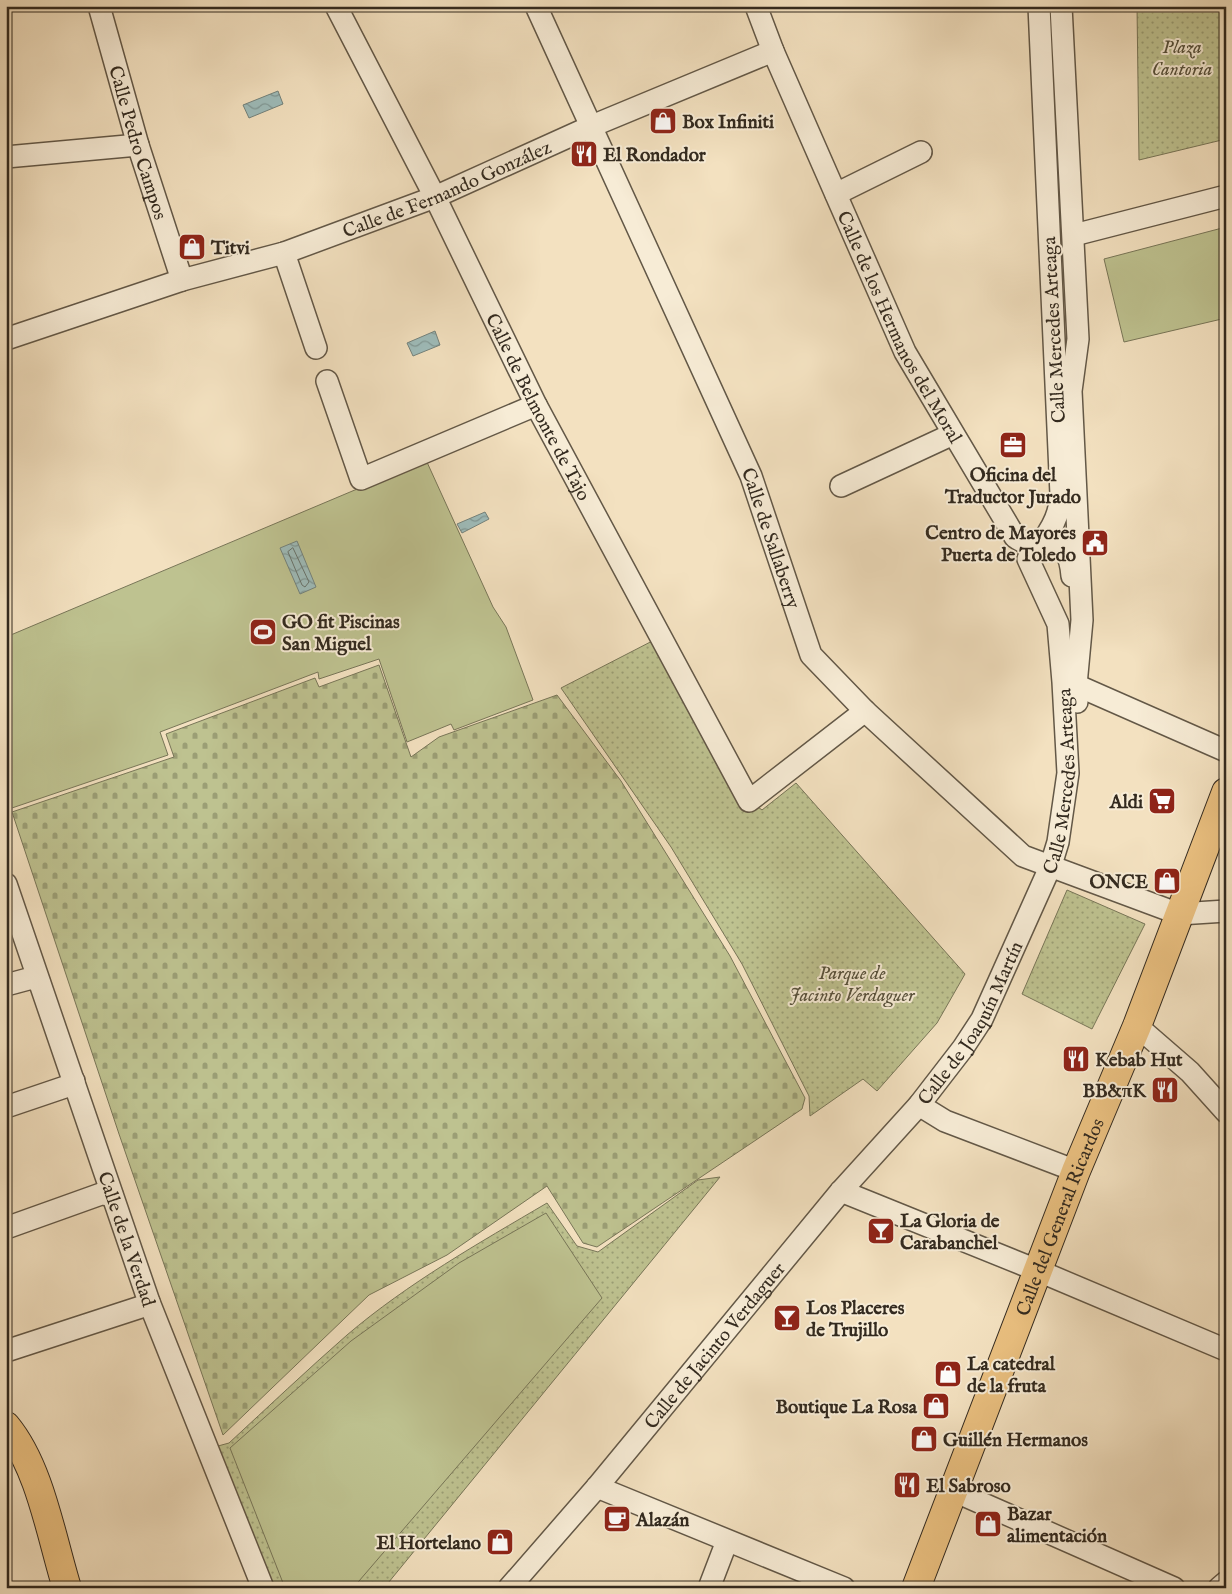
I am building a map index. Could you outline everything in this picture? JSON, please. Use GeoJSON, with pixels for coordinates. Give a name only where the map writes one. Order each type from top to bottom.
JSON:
{"type":"FeatureCollection","features":[{"type":"Feature","properties":{"kind":"main road","name":"Calle del General Ricardos"},"geometry":{"type":"LineString","coordinates":[[916,1588],[1076,1171],[1137,1026],[1226,792]]}},
{"type":"Feature","properties":{"kind":"main road"},"geometry":{"type":"LineString","coordinates":[[6,1426],[20,1442],[31,1465],[67,1588]]}},
{"type":"Feature","properties":{"kind":"street","name":"Calle Pedro Campos"},"geometry":{"type":"LineString","coordinates":[[98,6],[138,145],[182,280]]}},
{"type":"Feature","properties":{"kind":"street","name":"Calle de Belmonte de Tajo"},"geometry":{"type":"LineString","coordinates":[[336,6],[435,197],[536,405],[750,801],[865,710]]}},
{"type":"Feature","properties":{"kind":"street","name":"Calle de Sallaberry"},"geometry":{"type":"LineString","coordinates":[[536,6],[751,476],[811,655],[865,710],[1023,856],[1179,914]]}},
{"type":"Feature","properties":{"kind":"street","name":"Calle de los Hermanos del Moral"},"geometry":{"type":"LineString","coordinates":[[756,6],[773,51],[905,352],[1015,536],[1028,545],[1038,546]]}},
{"type":"Feature","properties":{"kind":"street","name":"Calle Mercedes Arteaga"},"geometry":{"type":"LineString","coordinates":[[1039,6],[1061,495],[1058,512],[1044,539],[1030,554],[1029,564],[1058,624],[1068,774],[1058,842],[1051,865]]}},
{"type":"Feature","properties":{"kind":"street","name":"Calle Mercedes Arteaga"},"geometry":{"type":"LineString","coordinates":[[1051,865],[1072,847],[1080,772],[1076,685],[1082,620],[1071,391],[1078,339],[1061,6]]}},
{"type":"Feature","properties":{"kind":"street","name":"Calle de Fernando González"},"geometry":{"type":"LineString","coordinates":[[6,339],[182,280],[284,253],[435,197],[592,126],[773,51]]}},
{"type":"Feature","properties":{"kind":"street"},"geometry":{"type":"LineString","coordinates":[[6,158],[138,145]]}},
{"type":"Feature","properties":{"kind":"street"},"geometry":{"type":"LineString","coordinates":[[836,194],[921,152]]}},
{"type":"Feature","properties":{"kind":"street"},"geometry":{"type":"LineString","coordinates":[[1074,235],[1226,196]]}},
{"type":"Feature","properties":{"kind":"street"},"geometry":{"type":"LineString","coordinates":[[284,253],[316,348]]}},
{"type":"Feature","properties":{"kind":"street"},"geometry":{"type":"LineString","coordinates":[[327,381],[361,479],[536,405]]}},
{"type":"Feature","properties":{"kind":"street"},"geometry":{"type":"LineString","coordinates":[[841,486],[953,434]]}},
{"type":"Feature","properties":{"kind":"street","name":"Calle Mercedes Arteaga"},"geometry":{"type":"LineString","coordinates":[[1038,546],[1058,547],[1067,553],[1071,561],[1074,605],[1082,620]]}},
{"type":"Feature","properties":{"kind":"street"},"geometry":{"type":"LineString","coordinates":[[1076,685],[1226,751]]}},
{"type":"Feature","properties":{"kind":"street","name":"Calle de Joaquín Martín"},"geometry":{"type":"LineString","coordinates":[[1051,865],[982,1019],[963,1048],[919,1105],[945,1122],[1076,1171]]}},
{"type":"Feature","properties":{"kind":"street","name":"Calle de la Verdad"},"geometry":{"type":"LineString","coordinates":[[6,884],[149,1302],[263,1588]]}},
{"type":"Feature","properties":{"kind":"street"},"geometry":{"type":"LineString","coordinates":[[1179,914],[1226,911]]}},
{"type":"Feature","properties":{"kind":"street"},"geometry":{"type":"LineString","coordinates":[[6,985],[32,978],[39,982]]}},
{"type":"Feature","properties":{"kind":"street"},"geometry":{"type":"LineString","coordinates":[[1137,1026],[1190,1072],[1226,1112]]}},
{"type":"Feature","properties":{"kind":"street"},"geometry":{"type":"LineString","coordinates":[[6,1107],[68,1086],[74,1081]]}},
{"type":"Feature","properties":{"kind":"street","name":"Calle de Jacinto Verdaguer"},"geometry":{"type":"LineString","coordinates":[[509,1588],[597,1487],[841,1191],[919,1105]]}},
{"type":"Feature","properties":{"kind":"street"},"geometry":{"type":"LineString","coordinates":[[841,1191],[1039,1271],[1226,1350]]}},
{"type":"Feature","properties":{"kind":"street"},"geometry":{"type":"LineString","coordinates":[[6,1228],[101,1194],[112,1194]]}},
{"type":"Feature","properties":{"kind":"street"},"geometry":{"type":"LineString","coordinates":[[6,1351],[144,1306],[149,1302]]}},
{"type":"Feature","properties":{"kind":"street"},"geometry":{"type":"LineString","coordinates":[[597,1487],[727,1542],[844,1588]]}},
{"type":"Feature","properties":{"kind":"street"},"geometry":{"type":"LineString","coordinates":[[954,1491],[1174,1588]]}},
{"type":"Feature","properties":{"kind":"street"},"geometry":{"type":"LineString","coordinates":[[709,1588],[727,1542]]}},
{"type":"Feature","properties":{"kind":"street"},"geometry":{"type":"LineString","coordinates":[[1220,1588],[1226,1582]]}},
{"type":"Feature","properties":{"kind":"green space","name":"Plaza Cantoria"},"geometry":{"type":"Polygon","coordinates":[[[1137,6],[1226,6],[1226,139],[1139,160],[1137,6]]]}},
{"type":"Feature","properties":{"kind":"green space"},"geometry":{"type":"Polygon","coordinates":[[[1226,227],[1226,318],[1124,342],[1104,259],[1226,227]]]}},
{"type":"Feature","properties":{"kind":"green space","name":"GO fit Piscinas San Miguel"},"geometry":{"type":"Polygon","coordinates":[[[426,460],[493,607],[506,627],[533,700],[454,730],[451,724],[407,742],[379,659],[319,679],[318,672],[160,732],[168,755],[6,810],[6,637],[426,460]]]}},
{"type":"Feature","properties":{"kind":"green space","name":"Parque de Jacinto Verdaguer"},"geometry":{"type":"Polygon","coordinates":[[[662,636],[750,801],[762,810],[796,783],[965,974],[937,1023],[877,1091],[863,1079],[810,1116],[809,1096],[742,964],[671,847],[561,688],[662,636]]]}},
{"type":"Feature","properties":{"kind":"green space"},"geometry":{"type":"Polygon","coordinates":[[[379,665],[411,757],[439,737],[557,695],[621,781],[730,956],[805,1098],[802,1109],[597,1247],[583,1243],[547,1186],[447,1255],[369,1295],[223,1435],[119,1134],[12,812],[174,757],[166,734],[315,678],[319,687],[379,665]]]}},
{"type":"Feature","properties":{"kind":"green space"},"geometry":{"type":"Polygon","coordinates":[[[1067,890],[1145,924],[1092,1029],[1022,994],[1067,890]]]}},
{"type":"Feature","properties":{"kind":"green space"},"geometry":{"type":"Polygon","coordinates":[[[720,1177],[384,1588],[263,1588],[207,1449],[229,1443],[347,1335],[394,1298],[444,1264],[547,1203],[577,1246],[598,1252],[698,1180],[720,1177]]]}},
{"type":"Feature","properties":{"kind":"green space"},"geometry":{"type":"Polygon","coordinates":[[[546,1213],[602,1298],[353,1588],[285,1588],[230,1448],[351,1341],[459,1263],[546,1213]]]}},
{"type":"Feature","properties":{"kind":"water"},"geometry":{"type":"Polygon","coordinates":[[[278,91],[283,104],[249,118],[243,105],[278,91]]]}},
{"type":"Feature","properties":{"kind":"water"},"geometry":{"type":"Polygon","coordinates":[[[435,331],[440,345],[413,356],[407,343],[435,331]]]}},
{"type":"Feature","properties":{"kind":"water"},"geometry":{"type":"Polygon","coordinates":[[[485,512],[489,519],[462,533],[457,524],[485,512]]]}},
{"type":"Feature","properties":{"kind":"water"},"geometry":{"type":"Polygon","coordinates":[[[297,541],[316,587],[300,594],[280,548],[297,541]]]}},
{"type":"Feature","properties":{"kind":"place","name":"Box Infiniti"},"geometry":{"type":"Point","coordinates":[663,121]}},
{"type":"Feature","properties":{"kind":"place","name":"El Rondador"},"geometry":{"type":"Point","coordinates":[584,154]}},
{"type":"Feature","properties":{"kind":"place","name":"Titvi"},"geometry":{"type":"Point","coordinates":[192,247]}},
{"type":"Feature","properties":{"kind":"place","name":"Oficina del Traductor Jurado"},"geometry":{"type":"Point","coordinates":[1013,445]}},
{"type":"Feature","properties":{"kind":"place","name":"Centro de Mayores Puerta de Toledo"},"geometry":{"type":"Point","coordinates":[1095,543]}},
{"type":"Feature","properties":{"kind":"place","name":"GO fit Piscinas San Miguel"},"geometry":{"type":"Point","coordinates":[263,632]}},
{"type":"Feature","properties":{"kind":"place","name":"Aldi"},"geometry":{"type":"Point","coordinates":[1162,801]}},
{"type":"Feature","properties":{"kind":"place","name":"ONCE"},"geometry":{"type":"Point","coordinates":[1167,881]}},
{"type":"Feature","properties":{"kind":"place","name":"Kebab Hut"},"geometry":{"type":"Point","coordinates":[1076,1059]}},
{"type":"Feature","properties":{"kind":"place","name":"BB&πK"},"geometry":{"type":"Point","coordinates":[1165,1090]}},
{"type":"Feature","properties":{"kind":"place","name":"La Gloria de Carabanchel"},"geometry":{"type":"Point","coordinates":[881,1231]}},
{"type":"Feature","properties":{"kind":"place","name":"Los Placeres de Trujillo"},"geometry":{"type":"Point","coordinates":[787,1318]}},
{"type":"Feature","properties":{"kind":"place","name":"La catedral de la fruta"},"geometry":{"type":"Point","coordinates":[948,1374]}},
{"type":"Feature","properties":{"kind":"place","name":"Boutique La Rosa"},"geometry":{"type":"Point","coordinates":[936,1406]}},
{"type":"Feature","properties":{"kind":"place","name":"Guillén Hermanos"},"geometry":{"type":"Point","coordinates":[924,1439]}},
{"type":"Feature","properties":{"kind":"place","name":"El Sabroso"},"geometry":{"type":"Point","coordinates":[907,1485]}},
{"type":"Feature","properties":{"kind":"place","name":"Alazán"},"geometry":{"type":"Point","coordinates":[617,1519]}},
{"type":"Feature","properties":{"kind":"place","name":"Bazar alimentación"},"geometry":{"type":"Point","coordinates":[988,1524]}},
{"type":"Feature","properties":{"kind":"place","name":"El Hortelano"},"geometry":{"type":"Point","coordinates":[500,1542]}}]}
